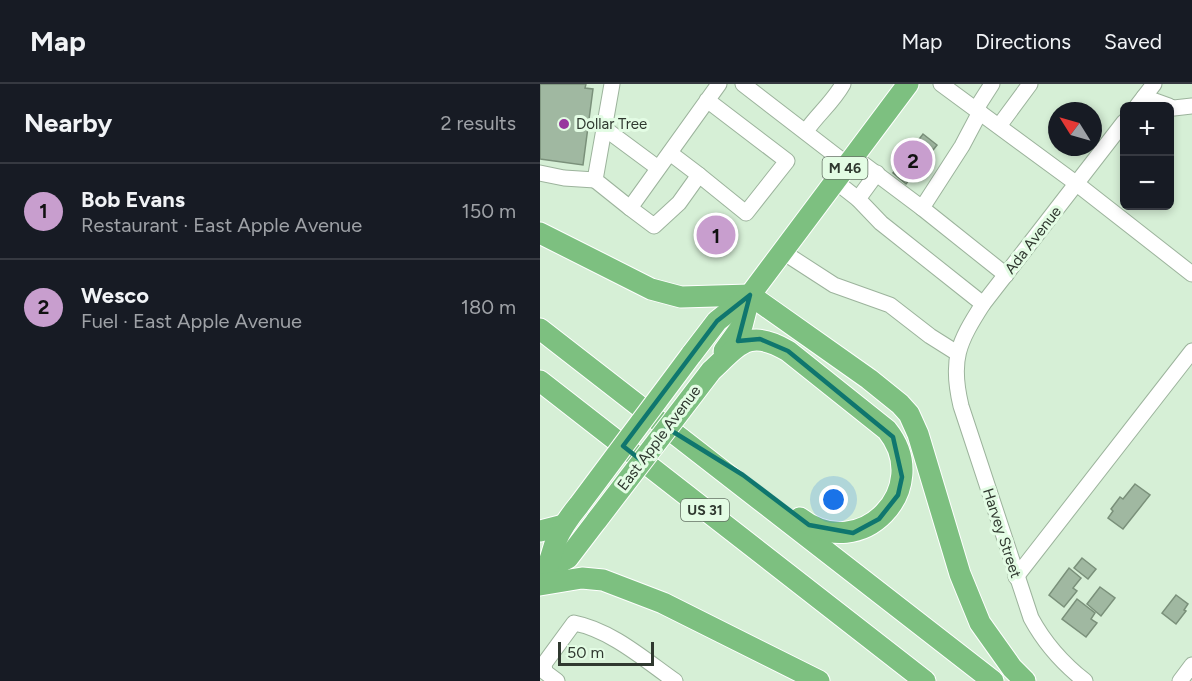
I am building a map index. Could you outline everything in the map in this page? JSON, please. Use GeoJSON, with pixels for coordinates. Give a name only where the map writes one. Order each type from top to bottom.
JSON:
{"type":"FeatureCollection","features":[{"type":"Feature","properties":{"kind":"highway","name":"East Apple Avenue"},"geometry":{"type":"LineString","coordinates":[[543,578],[564,525],[717,321],[750,295],[908,84]]}},
{"type":"Feature","properties":{"kind":"highway"},"geometry":{"type":"LineString","coordinates":[[540,233],[651,289],[681,297],[750,295],[869,379],[909,414],[918,434],[960,574],[980,623],[1012,668],[1025,681]]}},
{"type":"Feature","properties":{"kind":"highway","name":"East Apple Avenue"},"geometry":{"type":"LineString","coordinates":[[543,578],[568,558],[711,371],[742,326],[750,295]]}},
{"type":"Feature","properties":{"kind":"highway","name":"US 31"},"geometry":{"type":"LineString","coordinates":[[540,329],[993,681]]}},
{"type":"Feature","properties":{"kind":"highway"},"geometry":{"type":"LineString","coordinates":[[694,448],[743,475],[808,525],[839,534],[867,528],[879,519],[898,495],[902,477],[898,447],[887,430],[788,351],[774,343],[760,339],[751,340],[739,346],[711,371]]}},
{"type":"Feature","properties":{"kind":"highway","name":"US 31"},"geometry":{"type":"LineString","coordinates":[[540,381],[925,681]]}},
{"type":"Feature","properties":{"kind":"highway"},"geometry":{"type":"LineString","coordinates":[[540,394],[558,408],[591,422]]}},
{"type":"Feature","properties":{"kind":"highway"},"geometry":{"type":"LineString","coordinates":[[540,531],[564,525]]}},
{"type":"Feature","properties":{"kind":"highway"},"geometry":{"type":"LineString","coordinates":[[543,578],[603,580],[663,603],[819,681]]}},
{"type":"Feature","properties":{"kind":"street"},"geometry":{"type":"LineString","coordinates":[[595,180],[612,84]]}},
{"type":"Feature","properties":{"kind":"street"},"geometry":{"type":"LineString","coordinates":[[630,208],[719,84]]}},
{"type":"Feature","properties":{"kind":"street"},"geometry":{"type":"LineString","coordinates":[[743,84],[806,131],[846,168],[858,199],[881,223],[983,304]]}},
{"type":"Feature","properties":{"kind":"street"},"geometry":{"type":"LineString","coordinates":[[806,131],[818,114],[836,97],[843,84]]}},
{"type":"Feature","properties":{"kind":"street"},"geometry":{"type":"LineString","coordinates":[[941,84],[1077,184],[1192,274]]}},
{"type":"Feature","properties":{"kind":"street"},"geometry":{"type":"LineString","coordinates":[[922,208],[962,146],[992,84]]}},
{"type":"Feature","properties":{"kind":"street"},"geometry":{"type":"LineString","coordinates":[[1140,102],[1154,84]]}},
{"type":"Feature","properties":{"kind":"street"},"geometry":{"type":"LineString","coordinates":[[999,126],[1022,87]]}},
{"type":"Feature","properties":{"kind":"street"},"geometry":{"type":"LineString","coordinates":[[670,153],[746,213],[787,161],[707,100]]}},
{"type":"Feature","properties":{"kind":"street"},"geometry":{"type":"LineString","coordinates":[[1174,108],[1192,106]]}},
{"type":"Feature","properties":{"kind":"street"},"geometry":{"type":"LineString","coordinates":[[604,128],[658,168]]}},
{"type":"Feature","properties":{"kind":"street","name":"Ada Avenue"},"geometry":{"type":"LineString","coordinates":[[956,359],[964,335],[983,304],[1120,128]]}},
{"type":"Feature","properties":{"kind":"street"},"geometry":{"type":"LineString","coordinates":[[846,168],[877,173],[1006,275]]}},
{"type":"Feature","properties":{"kind":"street"},"geometry":{"type":"LineString","coordinates":[[540,173],[564,178],[595,180],[654,226],[679,202],[699,175]]}},
{"type":"Feature","properties":{"kind":"street"},"geometry":{"type":"LineString","coordinates":[[858,199],[877,173]]}},
{"type":"Feature","properties":{"kind":"street"},"geometry":{"type":"LineString","coordinates":[[783,252],[834,285],[890,306],[956,359]]}},
{"type":"Feature","properties":{"kind":"street"},"geometry":{"type":"LineString","coordinates":[[1016,577],[1192,351]]}},
{"type":"Feature","properties":{"kind":"street","name":"Harvey Street"},"geometry":{"type":"LineString","coordinates":[[956,359],[956,383],[961,406],[1031,618],[1044,641],[1085,681]]}},
{"type":"Feature","properties":{"kind":"street"},"geometry":{"type":"LineString","coordinates":[[551,676],[544,664],[574,623],[607,635],[675,681]]}},
{"type":"Feature","properties":{"kind":"street"},"geometry":{"type":"LineString","coordinates":[[1180,681],[1192,665]]}},
{"type":"Feature","properties":{"kind":"highlighted area"},"geometry":{"type":"Polygon","coordinates":[[[750,295],[738,341],[760,339],[788,351],[893,437],[902,477],[898,495],[879,519],[853,533],[809,525],[743,475],[667,428],[642,461],[623,446],[717,321],[750,295]]]}},
{"type":"Feature","properties":{"kind":"building","name":"Dollar Tree"},"geometry":{"type":"Polygon","coordinates":[[[540,84],[586,84],[585,88],[593,89],[583,165],[540,159],[540,84]]]}},
{"type":"Feature","properties":{"kind":"building"},"geometry":{"type":"Polygon","coordinates":[[[923,134],[937,145],[906,184],[893,173],[923,134]]]}},
{"type":"Feature","properties":{"kind":"building"},"geometry":{"type":"Polygon","coordinates":[[[1135,484],[1150,495],[1123,529],[1108,518],[1113,511],[1111,509],[1120,497],[1123,499],[1135,484]]]}},
{"type":"Feature","properties":{"kind":"building"},"geometry":{"type":"Polygon","coordinates":[[[1082,558],[1096,569],[1088,579],[1074,568],[1082,558]]]}},
{"type":"Feature","properties":{"kind":"building"},"geometry":{"type":"Polygon","coordinates":[[[1069,568],[1081,578],[1073,588],[1077,591],[1064,607],[1049,595],[1069,568]]]}},
{"type":"Feature","properties":{"kind":"building"},"geometry":{"type":"Polygon","coordinates":[[[1100,587],[1115,598],[1101,616],[1087,604],[1100,587]]]}},
{"type":"Feature","properties":{"kind":"building"},"geometry":{"type":"Polygon","coordinates":[[[1176,595],[1188,604],[1184,610],[1186,611],[1176,624],[1162,613],[1176,595]]]}},
{"type":"Feature","properties":{"kind":"building"},"geometry":{"type":"Polygon","coordinates":[[[1077,599],[1095,613],[1091,619],[1097,623],[1086,637],[1062,619],[1077,599]]]}},
{"type":"Feature","properties":{"kind":"place","name":"Dollar Tree"},"geometry":{"type":"Point","coordinates":[564,124]}},
{"type":"Feature","properties":{"kind":"place","name":"Wesco"},"geometry":{"type":"Point","coordinates":[913,160]}},
{"type":"Feature","properties":{"kind":"place","name":"Bob Evans"},"geometry":{"type":"Point","coordinates":[716,235]}}]}
